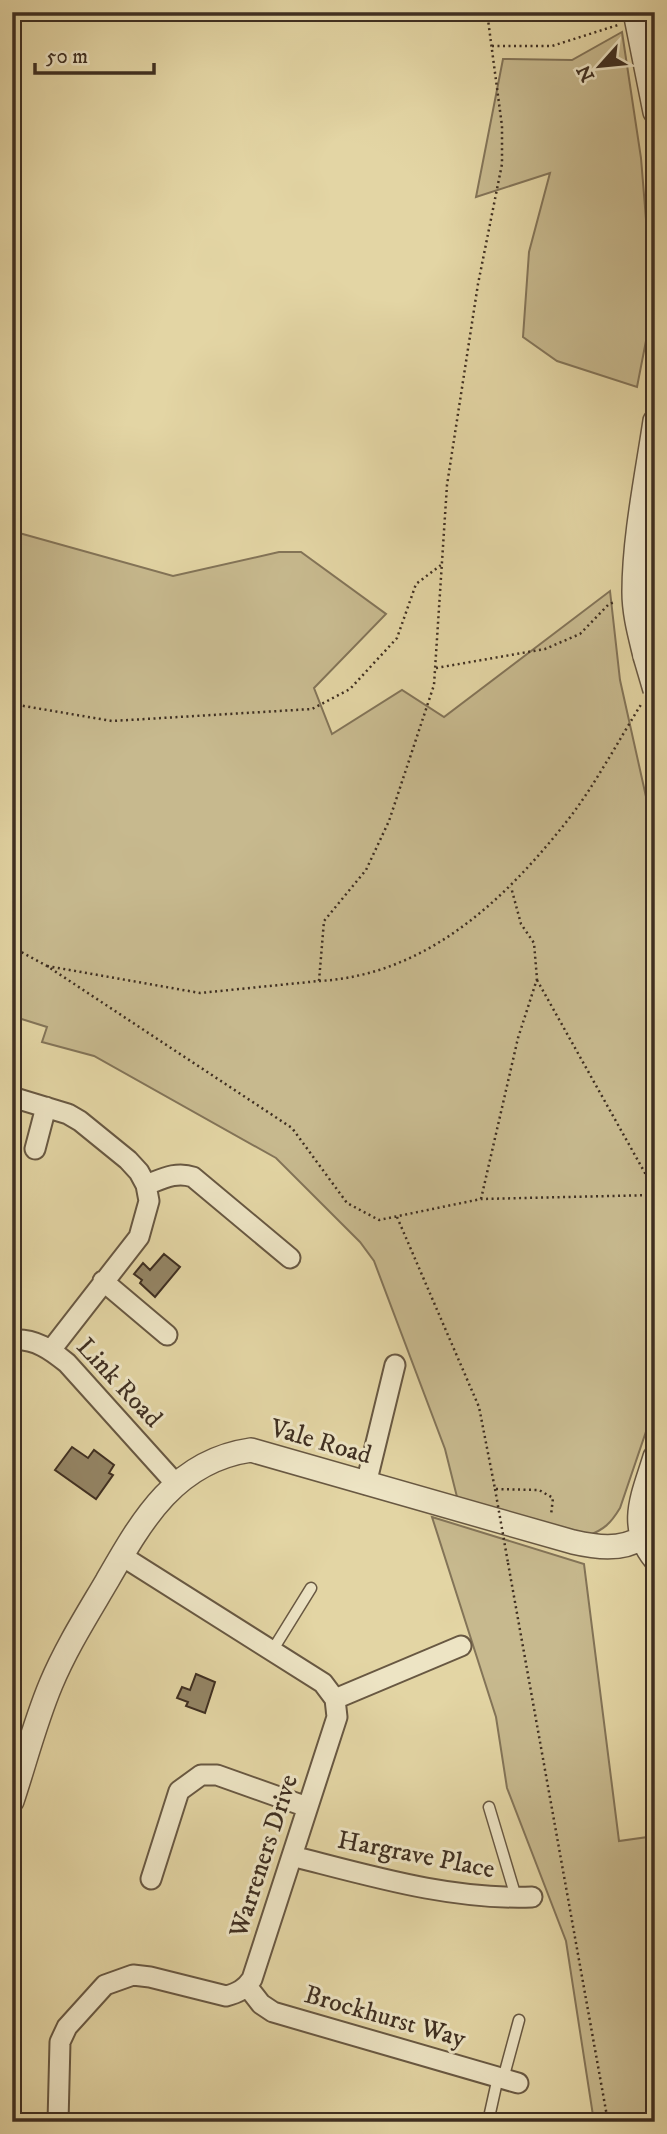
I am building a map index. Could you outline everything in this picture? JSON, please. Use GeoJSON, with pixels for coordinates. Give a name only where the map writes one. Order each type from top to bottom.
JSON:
{"type":"FeatureCollection","features":[{"type":"Feature","properties":{"kind":"street"},"geometry":{"type":"LineString","coordinates":[[636,15],[655,112]]}},
{"type":"Feature","properties":{"kind":"street"},"geometry":{"type":"LineString","coordinates":[[651,692],[634,595],[635,567],[655,421]]}},
{"type":"Feature","properties":{"kind":"street"},"geometry":{"type":"LineString","coordinates":[[12,1097],[68,1114],[80,1121],[139,1172],[146,1185],[149,1201],[139,1237],[51,1349]]}},
{"type":"Feature","properties":{"kind":"street"},"geometry":{"type":"LineString","coordinates":[[35,1149],[46,1107]]}},
{"type":"Feature","properties":{"kind":"street"},"geometry":{"type":"LineString","coordinates":[[146,1185],[173,1175],[193,1177],[290,1258]]}},
{"type":"Feature","properties":{"kind":"street"},"geometry":{"type":"LineString","coordinates":[[103,1281],[167,1335]]}},
{"type":"Feature","properties":{"kind":"street","name":"Link Road"},"geometry":{"type":"LineString","coordinates":[[12,1340],[38,1343],[51,1349],[67,1363],[176,1484]]}},
{"type":"Feature","properties":{"kind":"street"},"geometry":{"type":"LineString","coordinates":[[366,1484],[395,1365]]}},
{"type":"Feature","properties":{"kind":"street","name":"Vale Road"},"geometry":{"type":"LineString","coordinates":[[12,1801],[50,1685],[71,1643],[140,1524],[176,1484],[230,1453],[251,1450],[590,1546],[611,1547],[633,1543],[641,1538]]}},
{"type":"Feature","properties":{"kind":"street"},"geometry":{"type":"LineString","coordinates":[[655,1457],[638,1515],[641,1538],[655,1559]]}},
{"type":"Feature","properties":{"kind":"street"},"geometry":{"type":"LineString","coordinates":[[122,1556],[323,1684],[335,1699],[461,1646]]}},
{"type":"Feature","properties":{"kind":"street","name":"Warreners Drive"},"geometry":{"type":"LineString","coordinates":[[247,1986],[252,1979],[337,1717],[335,1699]]}},
{"type":"Feature","properties":{"kind":"street"},"geometry":{"type":"LineString","coordinates":[[151,1878],[179,1791],[201,1775],[217,1775],[307,1807]]}},
{"type":"Feature","properties":{"kind":"street","name":"Hargrave Place"},"geometry":{"type":"LineString","coordinates":[[292,1856],[417,1888],[524,1897]]}},
{"type":"Feature","properties":{"kind":"street"},"geometry":{"type":"LineString","coordinates":[[58,2122],[60,2042],[67,2026],[106,1985],[133,1975],[226,1996],[238,1993],[247,1986]]}},
{"type":"Feature","properties":{"kind":"street","name":"Brockhurst Way"},"geometry":{"type":"LineString","coordinates":[[247,1986],[261,2004],[273,2012],[506,2080]]}},
{"type":"Feature","properties":{"kind":"lane"},"geometry":{"type":"LineString","coordinates":[[272,1651],[311,1588]]}},
{"type":"Feature","properties":{"kind":"lane"},"geometry":{"type":"LineString","coordinates":[[489,1807],[524,1897]]}},
{"type":"Feature","properties":{"kind":"lane"},"geometry":{"type":"LineString","coordinates":[[488,2122],[506,2080],[519,2020]]}},
{"type":"Feature","properties":{"kind":"path"},"geometry":{"type":"LineString","coordinates":[[319,981],[324,922],[366,870],[389,821],[434,685],[447,485],[478,284],[502,164],[502,126],[487,12]]}},
{"type":"Feature","properties":{"kind":"path"},"geometry":{"type":"LineString","coordinates":[[492,46],[552,46],[586,37],[636,15]]}},
{"type":"Feature","properties":{"kind":"path"},"geometry":{"type":"LineString","coordinates":[[12,704],[112,720],[312,709],[350,689],[397,638],[416,584],[442,565]]}},
{"type":"Feature","properties":{"kind":"path"},"geometry":{"type":"LineString","coordinates":[[435,668],[545,649],[580,634],[609,604],[634,595]]}},
{"type":"Feature","properties":{"kind":"path"},"geometry":{"type":"LineString","coordinates":[[47,966],[200,993],[348,980],[389,969],[447,939],[510,887],[568,819],[651,692]]}},
{"type":"Feature","properties":{"kind":"path"},"geometry":{"type":"LineString","coordinates":[[481,1199],[517,1038],[537,979],[534,943],[520,924],[510,887]]}},
{"type":"Feature","properties":{"kind":"path"},"geometry":{"type":"LineString","coordinates":[[12,947],[47,966],[292,1128],[347,1203],[379,1220],[481,1199],[655,1193],[537,979]]}},
{"type":"Feature","properties":{"kind":"path"},"geometry":{"type":"LineString","coordinates":[[397,1217],[479,1407],[608,2122]]}},
{"type":"Feature","properties":{"kind":"path"},"geometry":{"type":"LineString","coordinates":[[495,1489],[538,1490],[553,1498],[549,1536]]}},
{"type":"Feature","properties":{"kind":"shaded area"},"geometry":{"type":"Polygon","coordinates":[[[622,32],[641,158],[653,305],[637,387],[557,361],[523,337],[529,252],[550,173],[476,197],[503,59],[572,60],[622,32]]]}},
{"type":"Feature","properties":{"kind":"shaded area"},"geometry":{"type":"Polygon","coordinates":[[[12,531],[173,576],[279,552],[301,552],[386,614],[314,688],[332,734],[402,690],[444,717],[610,591],[620,680],[655,837],[655,1405],[620,1508],[610,1522],[598,1531],[587,1536],[458,1501],[445,1449],[374,1261],[360,1242],[276,1158],[94,1056],[42,1042],[47,1027],[12,1016],[12,531]]]}},
{"type":"Feature","properties":{"kind":"shaded area"},"geometry":{"type":"Polygon","coordinates":[[[432,1517],[584,1564],[619,1841],[655,1836],[655,2122],[594,2122],[566,1941],[507,1788],[496,1717],[432,1517]]]}},
{"type":"Feature","properties":{"kind":"building"},"geometry":{"type":"Polygon","coordinates":[[[164,1254],[180,1267],[155,1297],[134,1274],[143,1263],[150,1270],[164,1254]]]}},
{"type":"Feature","properties":{"kind":"building"},"geometry":{"type":"Polygon","coordinates":[[[72,1447],[88,1458],[94,1450],[114,1465],[109,1473],[113,1475],[96,1499],[55,1470],[72,1447]]]}},
{"type":"Feature","properties":{"kind":"building"},"geometry":{"type":"Polygon","coordinates":[[[196,1674],[215,1682],[205,1713],[186,1706],[188,1702],[177,1698],[182,1687],[190,1690],[196,1674]]]}}]}
